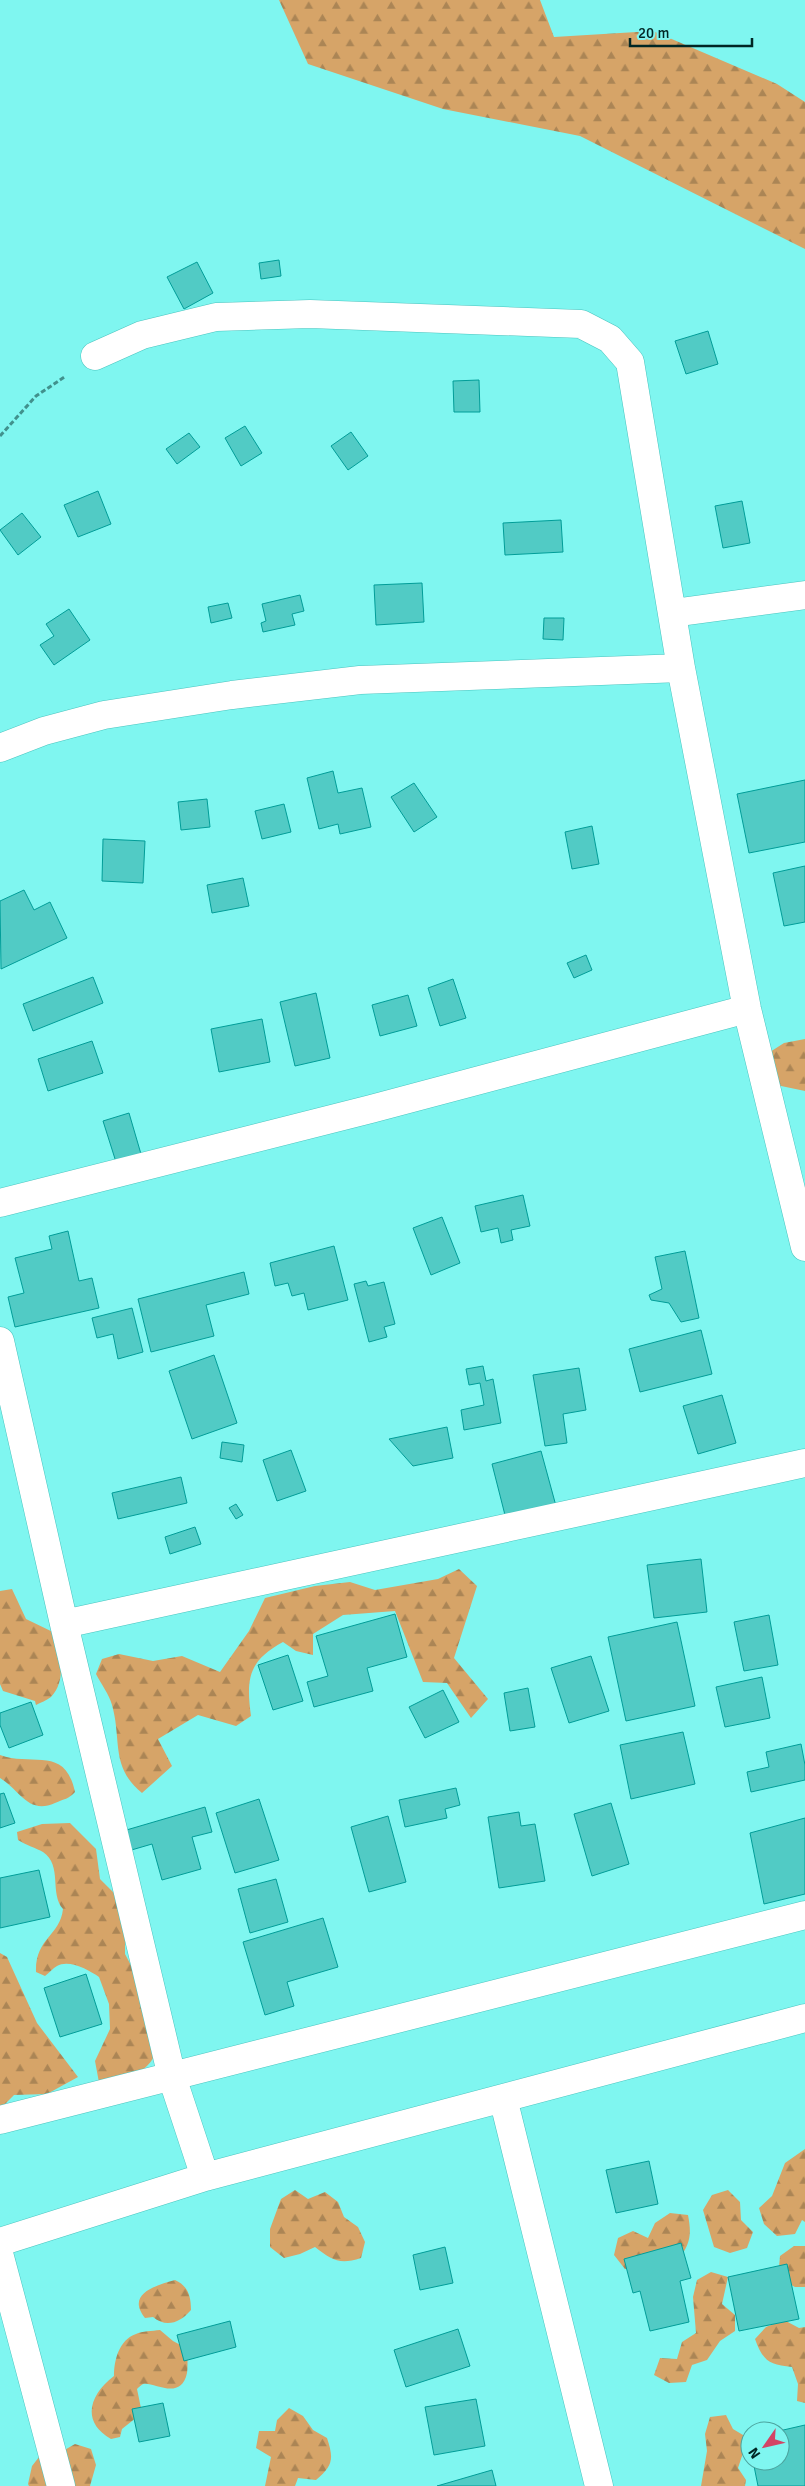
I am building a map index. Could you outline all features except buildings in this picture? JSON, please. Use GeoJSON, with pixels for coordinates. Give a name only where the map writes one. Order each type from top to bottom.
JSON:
{"type":"FeatureCollection","features":[{"type":"Feature","properties":{"kind":"street"},"geometry":{"type":"LineString","coordinates":[[95,356],[142,335],[216,317],[310,314],[580,324],[610,339],[630,362],[681,668],[747,1009],[805,1247]]}},
{"type":"Feature","properties":{"kind":"street"},"geometry":{"type":"LineString","coordinates":[[673,613],[805,595]]}},
{"type":"Feature","properties":{"kind":"street"},"geometry":{"type":"LineString","coordinates":[[0,748],[44,731],[104,715],[360,680],[681,668]]}},
{"type":"Feature","properties":{"kind":"street"},"geometry":{"type":"LineString","coordinates":[[0,1203],[371,1109],[747,1009]]}},
{"type":"Feature","properties":{"kind":"street"},"geometry":{"type":"LineString","coordinates":[[0,1341],[64,1624],[172,2077],[205,2177]]}},
{"type":"Feature","properties":{"kind":"street"},"geometry":{"type":"LineString","coordinates":[[64,1624],[805,1462]]}},
{"type":"Feature","properties":{"kind":"street"},"geometry":{"type":"LineString","coordinates":[[0,2120],[805,1915]]}},
{"type":"Feature","properties":{"kind":"street"},"geometry":{"type":"LineString","coordinates":[[0,2242],[205,2177],[805,2018]]}},
{"type":"Feature","properties":{"kind":"street"},"geometry":{"type":"LineString","coordinates":[[503,2098],[598,2486]]}},
{"type":"Feature","properties":{"kind":"street"},"geometry":{"type":"LineString","coordinates":[[0,2257],[61,2486]]}},
{"type":"Feature","properties":{"kind":"path"},"geometry":{"type":"LineString","coordinates":[[0,436],[36,396],[95,356]]}},
{"type":"Feature","properties":{"kind":"green space"},"geometry":{"type":"Polygon","coordinates":[[[279,0],[540,0],[554,37],[653,31],[777,84],[805,102],[805,249],[580,136],[443,109],[308,64],[279,0]]]}},
{"type":"Feature","properties":{"kind":"green space"},"geometry":{"type":"Polygon","coordinates":[[[805,1039],[805,1091],[762,1082],[770,1052],[784,1043],[805,1039]]]}},
{"type":"Feature","properties":{"kind":"green space"},"geometry":{"type":"Polygon","coordinates":[[[459,1569],[477,1586],[454,1658],[488,1699],[471,1718],[447,1683],[423,1682],[395,1611],[343,1615],[313,1634],[313,1655],[296,1651],[283,1642],[263,1656],[256,1664],[250,1681],[251,1716],[236,1726],[198,1715],[158,1739],[172,1766],[142,1793],[125,1773],[121,1763],[112,1705],[96,1674],[102,1659],[119,1654],[153,1661],[182,1656],[220,1672],[249,1631],[265,1598],[315,1586],[350,1582],[375,1590],[438,1579],[459,1569]]]}},
{"type":"Feature","properties":{"kind":"green space"},"geometry":{"type":"Polygon","coordinates":[[[12,1589],[26,1619],[57,1634],[61,1658],[59,1683],[51,1697],[36,1705],[35,1701],[3,1691],[0,1684],[0,1591],[12,1589]]]}},
{"type":"Feature","properties":{"kind":"green space"},"geometry":{"type":"Polygon","coordinates":[[[0,1755],[12,1758],[46,1760],[56,1763],[64,1768],[70,1777],[75,1792],[66,1799],[46,1806],[31,1804],[0,1778],[0,1755]]]}},
{"type":"Feature","properties":{"kind":"green space"},"geometry":{"type":"Polygon","coordinates":[[[70,1823],[96,1849],[100,1879],[115,1894],[125,1938],[125,1954],[133,1969],[138,1995],[143,2002],[154,2056],[145,2068],[100,2088],[95,2061],[110,2029],[109,2004],[99,1977],[84,1969],[62,1964],[45,1976],[36,1972],[39,1952],[61,1918],[63,1909],[59,1903],[53,1865],[49,1858],[43,1852],[18,1840],[17,1832],[42,1824],[70,1823]]]}},
{"type":"Feature","properties":{"kind":"green space"},"geometry":{"type":"Polygon","coordinates":[[[0,1953],[7,1957],[37,2023],[78,2077],[47,2094],[14,2095],[0,2109],[0,1953]]]}},
{"type":"Feature","properties":{"kind":"green space"},"geometry":{"type":"Polygon","coordinates":[[[805,2149],[805,2222],[802,2220],[795,2234],[777,2236],[764,2224],[759,2208],[772,2196],[785,2163],[805,2149]]]}},
{"type":"Feature","properties":{"kind":"green space"},"geometry":{"type":"Polygon","coordinates":[[[295,2190],[308,2199],[325,2192],[338,2202],[344,2217],[358,2227],[365,2242],[361,2258],[347,2261],[336,2260],[315,2247],[300,2254],[284,2258],[270,2247],[270,2229],[281,2199],[295,2190]]]}},
{"type":"Feature","properties":{"kind":"green space"},"geometry":{"type":"Polygon","coordinates":[[[728,2190],[740,2202],[741,2220],[753,2232],[747,2248],[730,2253],[714,2247],[703,2210],[712,2195],[728,2190]]]}},
{"type":"Feature","properties":{"kind":"green space"},"geometry":{"type":"Polygon","coordinates":[[[670,2213],[688,2215],[689,2239],[678,2261],[660,2261],[625,2269],[614,2255],[618,2238],[633,2231],[648,2238],[655,2223],[670,2213]]]}},
{"type":"Feature","properties":{"kind":"green space"},"geometry":{"type":"Polygon","coordinates":[[[794,2246],[805,2246],[805,2287],[795,2287],[778,2278],[780,2256],[794,2246]]]}},
{"type":"Feature","properties":{"kind":"green space"},"geometry":{"type":"Polygon","coordinates":[[[711,2272],[728,2277],[722,2304],[735,2315],[735,2331],[720,2341],[707,2360],[692,2365],[686,2382],[669,2383],[654,2375],[660,2358],[677,2359],[682,2342],[696,2333],[693,2297],[697,2280],[711,2272]]]}},
{"type":"Feature","properties":{"kind":"green space"},"geometry":{"type":"Polygon","coordinates":[[[175,2280],[186,2288],[191,2310],[173,2323],[163,2322],[153,2317],[145,2318],[140,2309],[139,2302],[141,2296],[153,2288],[175,2280]]]}},
{"type":"Feature","properties":{"kind":"green space"},"geometry":{"type":"Polygon","coordinates":[[[784,2320],[799,2328],[805,2327],[805,2403],[797,2401],[798,2384],[792,2367],[772,2363],[764,2357],[755,2339],[766,2327],[784,2320]]]}},
{"type":"Feature","properties":{"kind":"green space"},"geometry":{"type":"Polygon","coordinates":[[[160,2330],[173,2341],[188,2349],[187,2373],[184,2382],[179,2387],[173,2388],[148,2384],[141,2385],[137,2389],[142,2413],[122,2429],[120,2437],[111,2439],[95,2425],[92,2417],[94,2400],[105,2383],[114,2376],[116,2357],[125,2341],[138,2333],[160,2330]]]}},
{"type":"Feature","properties":{"kind":"green space"},"geometry":{"type":"Polygon","coordinates":[[[289,2408],[303,2416],[313,2430],[327,2438],[331,2451],[329,2466],[316,2480],[298,2478],[295,2486],[265,2486],[271,2457],[256,2448],[259,2431],[275,2431],[277,2420],[289,2408]]]}},
{"type":"Feature","properties":{"kind":"green space"},"geometry":{"type":"Polygon","coordinates":[[[726,2415],[733,2429],[740,2433],[740,2462],[738,2468],[746,2480],[745,2486],[701,2486],[707,2451],[705,2434],[710,2417],[726,2415]]]}},
{"type":"Feature","properties":{"kind":"green space"},"geometry":{"type":"Polygon","coordinates":[[[75,2444],[91,2449],[96,2465],[90,2486],[29,2486],[32,2466],[43,2452],[61,2452],[75,2444]]]}}]}
